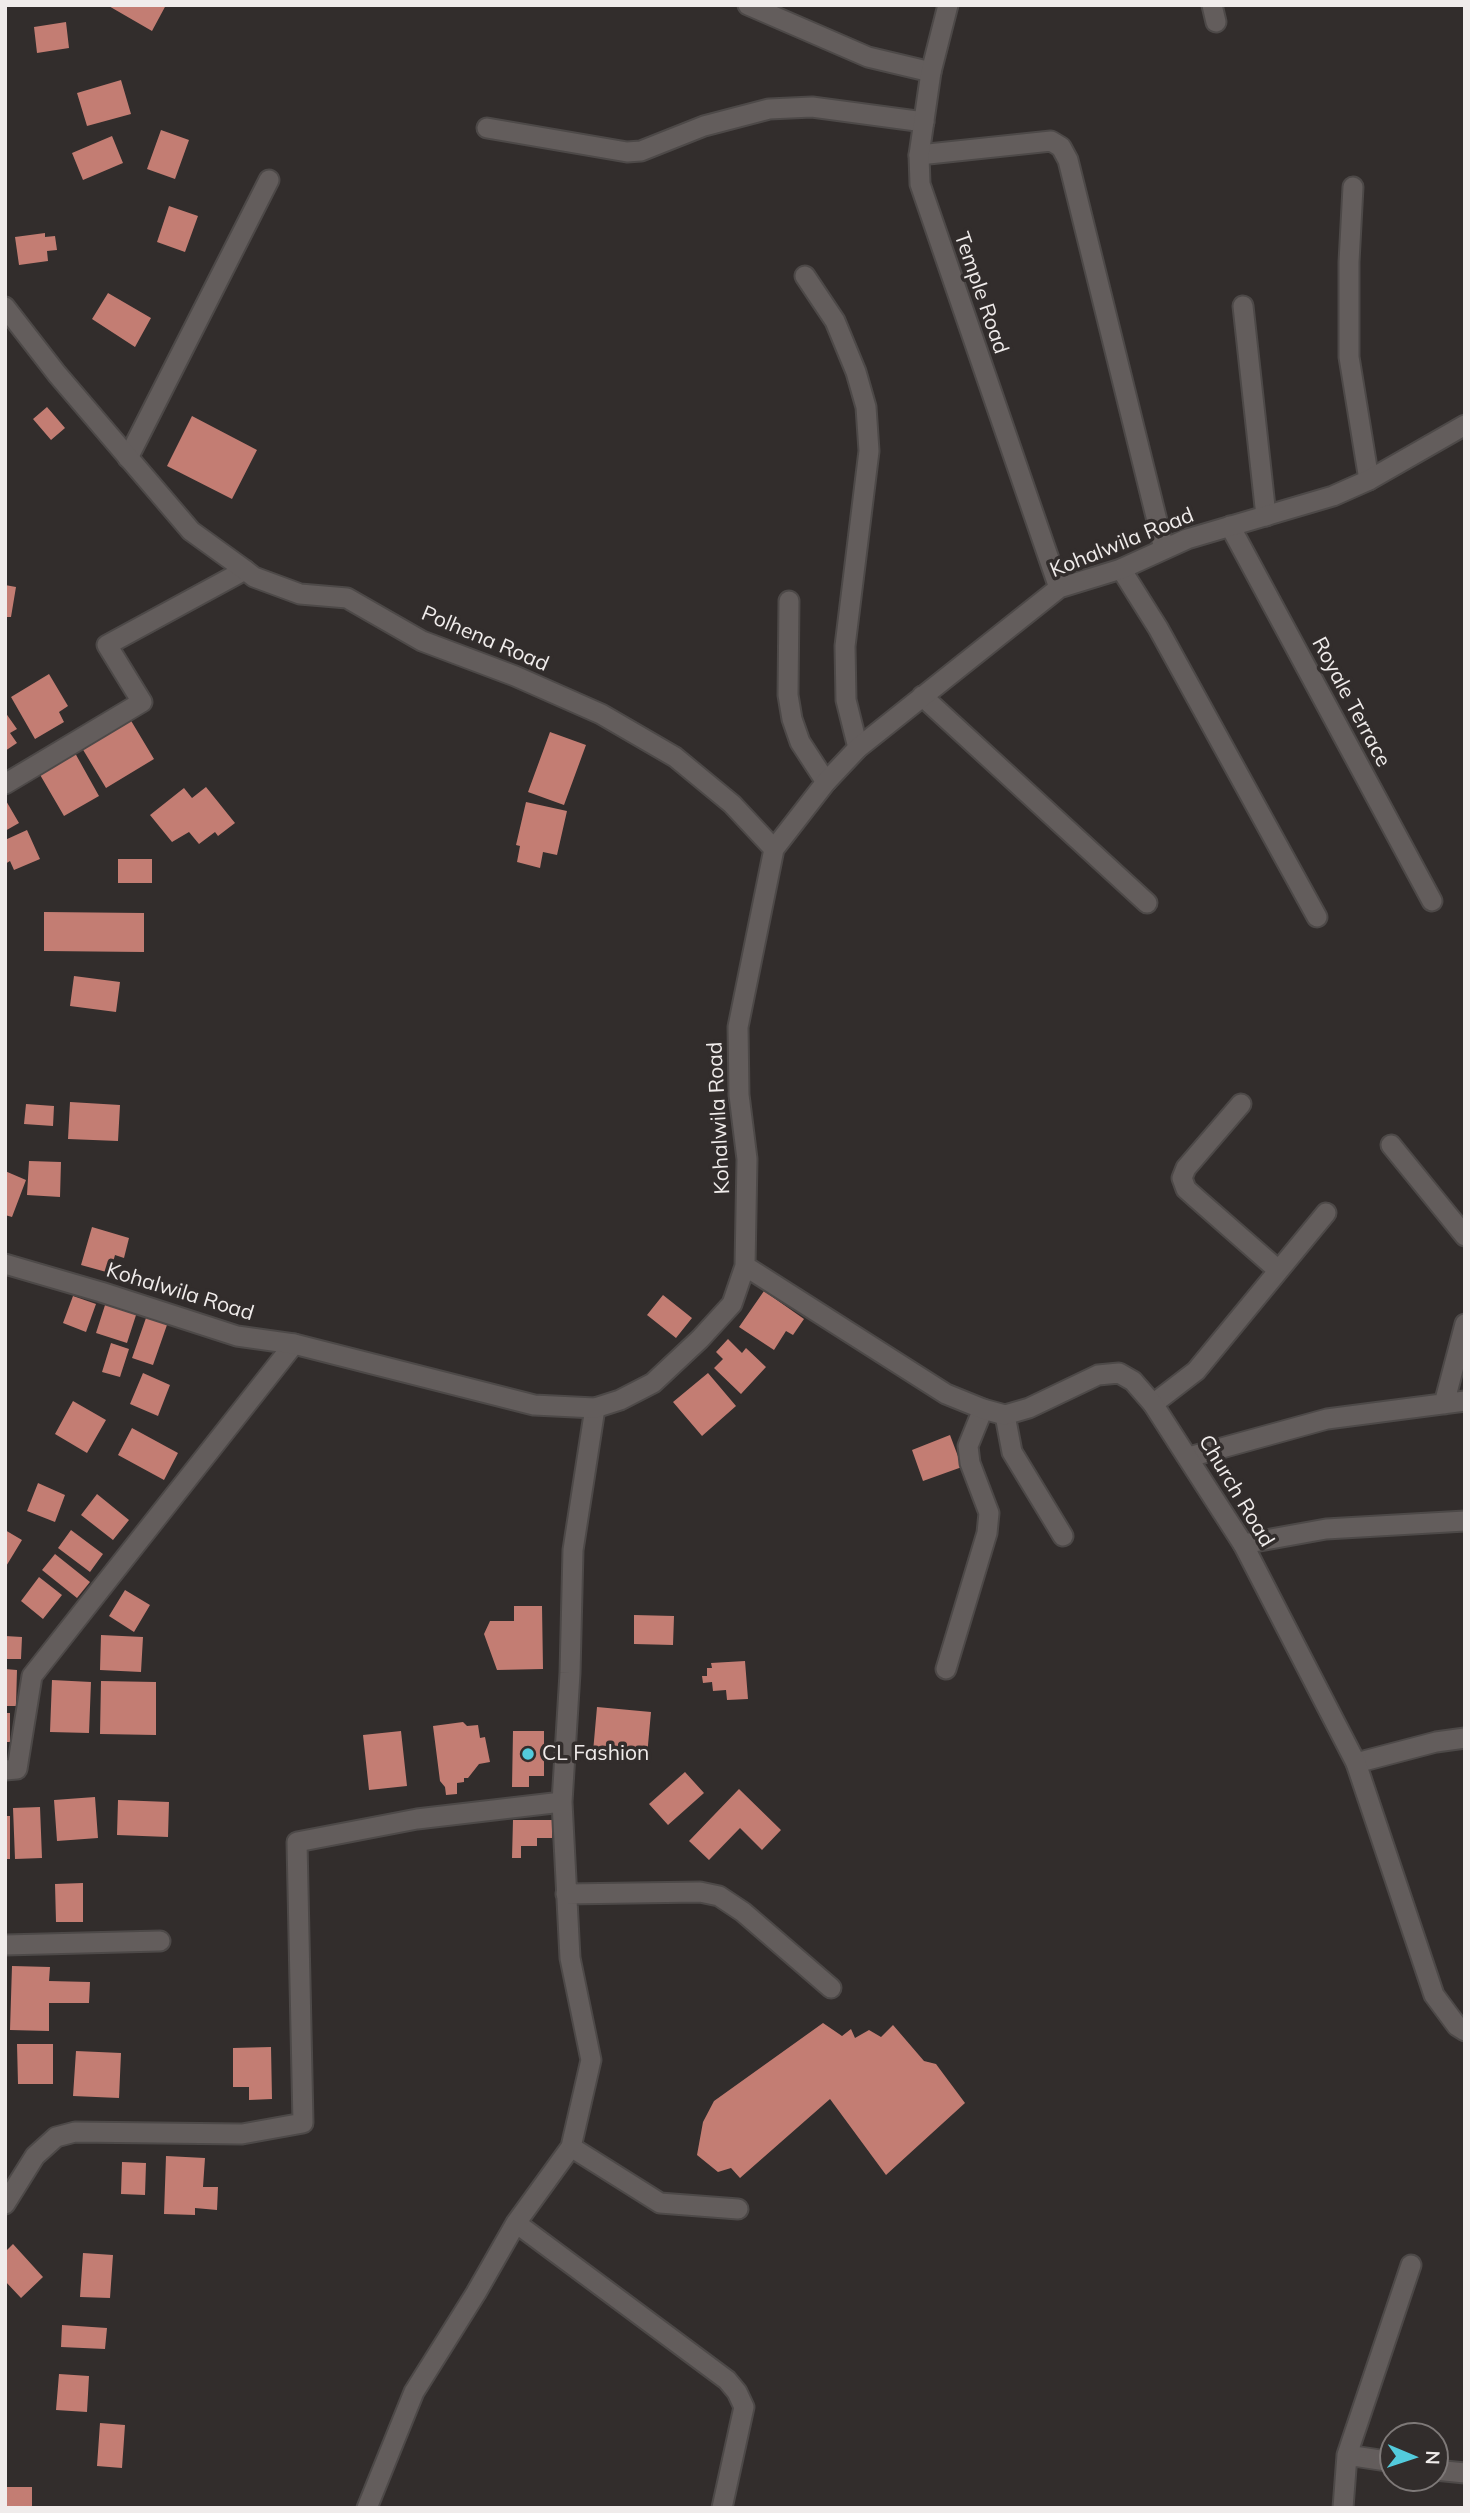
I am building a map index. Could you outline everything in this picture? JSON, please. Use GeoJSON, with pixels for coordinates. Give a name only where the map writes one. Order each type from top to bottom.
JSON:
{"type":"FeatureCollection","features":[{"type":"Feature","properties":{"kind":"street"},"geometry":{"type":"LineString","coordinates":[[748,5],[869,57],[931,72]]}},
{"type":"Feature","properties":{"kind":"street","name":"Temple Road"},"geometry":{"type":"LineString","coordinates":[[948,5],[931,72],[919,155],[920,184],[1059,588]]}},
{"type":"Feature","properties":{"kind":"street"},"geometry":{"type":"LineString","coordinates":[[487,128],[627,152],[641,151],[704,126],[769,109],[812,107],[924,121]]}},
{"type":"Feature","properties":{"kind":"street"},"geometry":{"type":"LineString","coordinates":[[919,155],[1051,141],[1061,147],[1068,160],[1164,549]]}},
{"type":"Feature","properties":{"kind":"street"},"geometry":{"type":"LineString","coordinates":[[128,458],[269,180]]}},
{"type":"Feature","properties":{"kind":"street"},"geometry":{"type":"LineString","coordinates":[[1353,187],[1349,262],[1349,357],[1369,480]]}},
{"type":"Feature","properties":{"kind":"street"},"geometry":{"type":"LineString","coordinates":[[806,276],[835,321],[856,372],[866,408],[869,451],[845,646],[846,700],[858,748]]}},
{"type":"Feature","properties":{"kind":"street"},"geometry":{"type":"LineString","coordinates":[[1243,306],[1265,516]]}},
{"type":"Feature","properties":{"kind":"street","name":"Polhena Road"},"geometry":{"type":"LineString","coordinates":[[5,307],[57,374],[191,531],[254,577],[300,594],[347,598],[422,641],[515,676],[601,714],[675,758],[732,804],[774,849]]}},
{"type":"Feature","properties":{"kind":"street","name":"Kohalwila Road"},"geometry":{"type":"LineString","coordinates":[[5,1264],[237,1336],[294,1344],[534,1405],[595,1408],[653,1383],[700,1339],[732,1304],[745,1266],[747,1159],[738,1095],[738,1027],[774,849],[826,782],[858,748],[1059,588],[1121,569],[1187,539],[1333,496],[1369,480],[1465,425]]}},
{"type":"Feature","properties":{"kind":"street","name":"Royale Terrace"},"geometry":{"type":"LineString","coordinates":[[1230,526],[1432,901]]}},
{"type":"Feature","properties":{"kind":"street"},"geometry":{"type":"LineString","coordinates":[[1121,569],[1158,628],[1317,917]]}},
{"type":"Feature","properties":{"kind":"street"},"geometry":{"type":"LineString","coordinates":[[5,784],[142,702],[107,645],[245,570]]}},
{"type":"Feature","properties":{"kind":"street"},"geometry":{"type":"LineString","coordinates":[[789,601],[788,695],[792,719],[800,742],[826,782]]}},
{"type":"Feature","properties":{"kind":"street"},"geometry":{"type":"LineString","coordinates":[[922,696],[1147,903]]}},
{"type":"Feature","properties":{"kind":"street"},"geometry":{"type":"LineString","coordinates":[[1241,1104],[1186,1168],[1182,1178],[1186,1189],[1195,1198],[1278,1270]]}},
{"type":"Feature","properties":{"kind":"street"},"geometry":{"type":"LineString","coordinates":[[1391,1145],[1465,1236]]}},
{"type":"Feature","properties":{"kind":"street"},"geometry":{"type":"LineString","coordinates":[[1153,1404],[1196,1371],[1326,1213]]}},
{"type":"Feature","properties":{"kind":"street"},"geometry":{"type":"LineString","coordinates":[[745,1266],[946,1394],[1005,1415],[1012,1451],[1063,1536]]}},
{"type":"Feature","properties":{"kind":"street"},"geometry":{"type":"LineString","coordinates":[[1444,1404],[1465,1324]]}},
{"type":"Feature","properties":{"kind":"street"},"geometry":{"type":"LineString","coordinates":[[5,1770],[17,1769],[32,1676],[294,1344]]}},
{"type":"Feature","properties":{"kind":"street","name":"Church Road"},"geometry":{"type":"LineString","coordinates":[[1005,1415],[1029,1408],[1098,1375],[1119,1373],[1133,1381],[1153,1404],[1243,1544],[1356,1763],[1434,1995],[1457,2026],[1465,2031]]}},
{"type":"Feature","properties":{"kind":"street"},"geometry":{"type":"LineString","coordinates":[[1189,1457],[1327,1419],[1465,1401]]}},
{"type":"Feature","properties":{"kind":"street"},"geometry":{"type":"LineString","coordinates":[[367,2508],[414,2392],[516,2223],[571,2147],[591,2060],[570,1958],[562,1802],[570,1673],[573,1550],[595,1408]]}},
{"type":"Feature","properties":{"kind":"street"},"geometry":{"type":"LineString","coordinates":[[946,1668],[987,1533],[989,1513],[970,1463],[968,1446],[983,1409]]}},
{"type":"Feature","properties":{"kind":"street"},"geometry":{"type":"LineString","coordinates":[[1243,1544],[1326,1529],[1465,1521]]}},
{"type":"Feature","properties":{"kind":"street"},"geometry":{"type":"LineString","coordinates":[[1356,1763],[1436,1742],[1465,1738]]}},
{"type":"Feature","properties":{"kind":"street"},"geometry":{"type":"LineString","coordinates":[[5,2204],[36,2156],[56,2137],[75,2132],[125,2131],[242,2134],[303,2123],[297,1842],[417,1819],[562,1802]]}},
{"type":"Feature","properties":{"kind":"street"},"geometry":{"type":"LineString","coordinates":[[566,1894],[700,1892],[719,1896],[743,1912],[831,1988]]}},
{"type":"Feature","properties":{"kind":"street"},"geometry":{"type":"LineString","coordinates":[[5,1945],[160,1941]]}},
{"type":"Feature","properties":{"kind":"street"},"geometry":{"type":"LineString","coordinates":[[571,2147],[660,2203],[738,2209]]}},
{"type":"Feature","properties":{"kind":"street"},"geometry":{"type":"LineString","coordinates":[[516,2223],[727,2380],[737,2392],[744,2407],[722,2508]]}},
{"type":"Feature","properties":{"kind":"street"},"geometry":{"type":"LineString","coordinates":[[1343,2508],[1347,2455],[1411,2264]]}},
{"type":"Feature","properties":{"kind":"street"},"geometry":{"type":"LineString","coordinates":[[1347,2455],[1379,2460]]}},
{"type":"Feature","properties":{"kind":"building"},"geometry":{"type":"Polygon","coordinates":[[[107,5],[166,5],[152,31],[107,5]]]}},
{"type":"Feature","properties":{"kind":"building"},"geometry":{"type":"Polygon","coordinates":[[[66,22],[69,48],[37,53],[34,27],[66,22]]]}},
{"type":"Feature","properties":{"kind":"building"},"geometry":{"type":"Polygon","coordinates":[[[121,80],[131,114],[87,126],[77,93],[121,80]]]}},
{"type":"Feature","properties":{"kind":"building"},"geometry":{"type":"Polygon","coordinates":[[[161,130],[189,140],[175,179],[147,169],[161,130]]]}},
{"type":"Feature","properties":{"kind":"building"},"geometry":{"type":"Polygon","coordinates":[[[112,136],[123,163],[83,180],[72,153],[112,136]]]}},
{"type":"Feature","properties":{"kind":"building"},"geometry":{"type":"Polygon","coordinates":[[[169,206],[198,216],[185,252],[157,242],[169,206]]]}},
{"type":"Feature","properties":{"kind":"building"},"geometry":{"type":"Polygon","coordinates":[[[45,233],[45,237],[55,236],[57,250],[47,251],[48,261],[19,265],[15,237],[45,233]]]}},
{"type":"Feature","properties":{"kind":"building"},"geometry":{"type":"Polygon","coordinates":[[[108,293],[151,318],[135,347],[92,319],[108,293]]]}},
{"type":"Feature","properties":{"kind":"building"},"geometry":{"type":"Polygon","coordinates":[[[47,407],[65,428],[51,440],[33,419],[47,407]]]}},
{"type":"Feature","properties":{"kind":"building"},"geometry":{"type":"Polygon","coordinates":[[[192,416],[257,450],[232,499],[167,466],[192,416]]]}},
{"type":"Feature","properties":{"kind":"building"},"geometry":{"type":"Polygon","coordinates":[[[5,585],[16,587],[11,617],[5,617],[5,585]]]}},
{"type":"Feature","properties":{"kind":"building"},"geometry":{"type":"Polygon","coordinates":[[[49,674],[68,706],[59,712],[64,722],[35,739],[11,697],[49,674]]]}},
{"type":"Feature","properties":{"kind":"building"},"geometry":{"type":"Polygon","coordinates":[[[5,712],[17,729],[10,733],[17,743],[5,751],[5,712]]]}},
{"type":"Feature","properties":{"kind":"building"},"geometry":{"type":"Polygon","coordinates":[[[130,719],[154,759],[106,788],[82,748],[130,719]]]}},
{"type":"Feature","properties":{"kind":"building"},"geometry":{"type":"Polygon","coordinates":[[[550,732],[586,745],[564,805],[528,792],[550,732]]]}},
{"type":"Feature","properties":{"kind":"building"},"geometry":{"type":"Polygon","coordinates":[[[75,753],[99,796],[64,816],[39,773],[75,753]]]}},
{"type":"Feature","properties":{"kind":"building"},"geometry":{"type":"Polygon","coordinates":[[[206,787],[235,823],[218,836],[215,832],[199,844],[189,832],[172,842],[150,815],[184,788],[192,798],[206,787]]]}},
{"type":"Feature","properties":{"kind":"building"},"geometry":{"type":"Polygon","coordinates":[[[5,799],[19,823],[5,831],[5,799]]]}},
{"type":"Feature","properties":{"kind":"building"},"geometry":{"type":"Polygon","coordinates":[[[526,802],[567,811],[557,855],[543,852],[540,868],[517,862],[520,846],[516,845],[526,802]]]}},
{"type":"Feature","properties":{"kind":"building"},"geometry":{"type":"Polygon","coordinates":[[[27,830],[40,859],[14,870],[10,861],[5,864],[5,840],[27,830]]]}},
{"type":"Feature","properties":{"kind":"building"},"geometry":{"type":"Polygon","coordinates":[[[118,859],[152,859],[152,883],[118,883],[118,859]]]}},
{"type":"Feature","properties":{"kind":"building"},"geometry":{"type":"Polygon","coordinates":[[[44,912],[144,913],[144,952],[44,951],[44,912]]]}},
{"type":"Feature","properties":{"kind":"building"},"geometry":{"type":"Polygon","coordinates":[[[74,976],[120,982],[116,1012],[70,1006],[74,976]]]}},
{"type":"Feature","properties":{"kind":"building"},"geometry":{"type":"Polygon","coordinates":[[[70,1102],[120,1105],[118,1141],[68,1139],[70,1102]]]}},
{"type":"Feature","properties":{"kind":"building"},"geometry":{"type":"Polygon","coordinates":[[[26,1104],[54,1106],[53,1126],[24,1124],[26,1104]]]}},
{"type":"Feature","properties":{"kind":"building"},"geometry":{"type":"Polygon","coordinates":[[[29,1161],[61,1162],[60,1197],[27,1195],[29,1161]]]}},
{"type":"Feature","properties":{"kind":"building"},"geometry":{"type":"Polygon","coordinates":[[[5,1171],[26,1180],[12,1217],[5,1215],[5,1171]]]}},
{"type":"Feature","properties":{"kind":"building"},"geometry":{"type":"Polygon","coordinates":[[[92,1227],[129,1238],[124,1258],[115,1255],[110,1273],[81,1265],[92,1227]]]}},
{"type":"Feature","properties":{"kind":"building"},"geometry":{"type":"Polygon","coordinates":[[[764,1291],[804,1319],[793,1335],[786,1331],[774,1350],[739,1327],[764,1291]]]}},
{"type":"Feature","properties":{"kind":"building"},"geometry":{"type":"Polygon","coordinates":[[[663,1295],[692,1318],[676,1338],[647,1315],[663,1295]]]}},
{"type":"Feature","properties":{"kind":"building"},"geometry":{"type":"Polygon","coordinates":[[[73,1296],[96,1304],[86,1332],[63,1323],[73,1296]]]}},
{"type":"Feature","properties":{"kind":"building"},"geometry":{"type":"Polygon","coordinates":[[[106,1302],[137,1312],[127,1343],[96,1333],[106,1302]]]}},
{"type":"Feature","properties":{"kind":"building"},"geometry":{"type":"Polygon","coordinates":[[[147,1315],[168,1322],[153,1365],[132,1358],[147,1315]]]}},
{"type":"Feature","properties":{"kind":"building"},"geometry":{"type":"Polygon","coordinates":[[[728,1339],[742,1353],[746,1348],[766,1367],[741,1394],[714,1368],[723,1359],[716,1352],[728,1339]]]}},
{"type":"Feature","properties":{"kind":"building"},"geometry":{"type":"Polygon","coordinates":[[[111,1343],[129,1349],[120,1377],[102,1372],[111,1343]]]}},
{"type":"Feature","properties":{"kind":"building"},"geometry":{"type":"Polygon","coordinates":[[[143,1373],[170,1385],[158,1416],[130,1404],[143,1373]]]}},
{"type":"Feature","properties":{"kind":"building"},"geometry":{"type":"Polygon","coordinates":[[[708,1373],[736,1406],[702,1436],[673,1402],[708,1373]]]}},
{"type":"Feature","properties":{"kind":"building"},"geometry":{"type":"Polygon","coordinates":[[[73,1401],[106,1420],[87,1453],[55,1434],[73,1401]]]}},
{"type":"Feature","properties":{"kind":"building"},"geometry":{"type":"Polygon","coordinates":[[[132,1428],[178,1453],[164,1480],[118,1455],[132,1428]]]}},
{"type":"Feature","properties":{"kind":"building"},"geometry":{"type":"Polygon","coordinates":[[[950,1435],[962,1467],[923,1481],[912,1450],[950,1435]]]}},
{"type":"Feature","properties":{"kind":"building"},"geometry":{"type":"Polygon","coordinates":[[[38,1483],[65,1495],[55,1522],[27,1511],[38,1483]]]}},
{"type":"Feature","properties":{"kind":"building"},"geometry":{"type":"Polygon","coordinates":[[[97,1494],[129,1520],[113,1540],[81,1515],[97,1494]]]}},
{"type":"Feature","properties":{"kind":"building"},"geometry":{"type":"Polygon","coordinates":[[[5,1530],[22,1540],[5,1568],[5,1530]]]}},
{"type":"Feature","properties":{"kind":"building"},"geometry":{"type":"Polygon","coordinates":[[[71,1530],[103,1554],[90,1572],[58,1548],[71,1530]]]}},
{"type":"Feature","properties":{"kind":"building"},"geometry":{"type":"Polygon","coordinates":[[[55,1554],[90,1582],[77,1598],[42,1570],[55,1554]]]}},
{"type":"Feature","properties":{"kind":"building"},"geometry":{"type":"Polygon","coordinates":[[[39,1577],[62,1595],[43,1619],[21,1601],[39,1577]]]}},
{"type":"Feature","properties":{"kind":"building"},"geometry":{"type":"Polygon","coordinates":[[[125,1590],[150,1605],[134,1632],[109,1616],[125,1590]]]}},
{"type":"Feature","properties":{"kind":"building"},"geometry":{"type":"Polygon","coordinates":[[[514,1606],[542,1606],[543,1669],[497,1670],[484,1634],[490,1621],[514,1621],[514,1606]]]}},
{"type":"Feature","properties":{"kind":"building"},"geometry":{"type":"Polygon","coordinates":[[[634,1615],[674,1616],[673,1645],[634,1644],[634,1615]]]}},
{"type":"Feature","properties":{"kind":"building"},"geometry":{"type":"Polygon","coordinates":[[[101,1635],[143,1637],[141,1672],[100,1670],[101,1635]]]}},
{"type":"Feature","properties":{"kind":"building"},"geometry":{"type":"Polygon","coordinates":[[[5,1636],[22,1637],[21,1659],[5,1659],[5,1636]]]}},
{"type":"Feature","properties":{"kind":"building"},"geometry":{"type":"Polygon","coordinates":[[[745,1661],[748,1699],[727,1700],[726,1690],[713,1691],[712,1682],[703,1683],[702,1676],[707,1676],[707,1668],[712,1668],[711,1663],[745,1661]]]}},
{"type":"Feature","properties":{"kind":"building"},"geometry":{"type":"Polygon","coordinates":[[[5,1669],[17,1670],[16,1706],[5,1706],[5,1669]]]}},
{"type":"Feature","properties":{"kind":"building"},"geometry":{"type":"Polygon","coordinates":[[[52,1680],[91,1682],[89,1733],[50,1732],[52,1680]]]}},
{"type":"Feature","properties":{"kind":"building"},"geometry":{"type":"Polygon","coordinates":[[[101,1681],[156,1682],[156,1735],[100,1734],[101,1681]]]}},
{"type":"Feature","properties":{"kind":"building"},"geometry":{"type":"Polygon","coordinates":[[[597,1707],[651,1712],[647,1756],[593,1752],[597,1707]]]}},
{"type":"Feature","properties":{"kind":"building"},"geometry":{"type":"Polygon","coordinates":[[[5,1713],[10,1713],[10,1742],[5,1742],[5,1713]]]}},
{"type":"Feature","properties":{"kind":"building"},"geometry":{"type":"Polygon","coordinates":[[[463,1722],[467,1726],[478,1725],[480,1738],[485,1737],[490,1762],[479,1764],[468,1778],[464,1778],[464,1782],[457,1783],[457,1794],[446,1795],[445,1787],[440,1781],[433,1726],[463,1722]]]}},
{"type":"Feature","properties":{"kind":"building"},"geometry":{"type":"Polygon","coordinates":[[[401,1731],[407,1786],[369,1790],[363,1735],[401,1731]]]}},
{"type":"Feature","properties":{"kind":"building","name":"CL Fashion"},"geometry":{"type":"Polygon","coordinates":[[[513,1731],[544,1731],[544,1776],[529,1776],[529,1787],[512,1787],[513,1731]]]}},
{"type":"Feature","properties":{"kind":"building"},"geometry":{"type":"Polygon","coordinates":[[[685,1772],[704,1793],[668,1825],[649,1804],[685,1772]]]}},
{"type":"Feature","properties":{"kind":"building"},"geometry":{"type":"Polygon","coordinates":[[[739,1789],[781,1830],[762,1850],[740,1828],[709,1860],[689,1841],[739,1789]]]}},
{"type":"Feature","properties":{"kind":"building"},"geometry":{"type":"Polygon","coordinates":[[[95,1797],[98,1838],[57,1841],[54,1800],[95,1797]]]}},
{"type":"Feature","properties":{"kind":"building"},"geometry":{"type":"Polygon","coordinates":[[[118,1800],[169,1802],[168,1837],[117,1835],[118,1800]]]}},
{"type":"Feature","properties":{"kind":"building"},"geometry":{"type":"Polygon","coordinates":[[[40,1807],[42,1858],[15,1859],[13,1808],[40,1807]]]}},
{"type":"Feature","properties":{"kind":"building"},"geometry":{"type":"Polygon","coordinates":[[[5,1816],[10,1816],[10,1859],[5,1859],[5,1816]]]}},
{"type":"Feature","properties":{"kind":"building"},"geometry":{"type":"Polygon","coordinates":[[[513,1820],[552,1820],[552,1838],[537,1838],[537,1846],[521,1846],[521,1858],[512,1858],[513,1820]]]}},
{"type":"Feature","properties":{"kind":"building"},"geometry":{"type":"Polygon","coordinates":[[[83,1883],[83,1922],[56,1922],[55,1884],[83,1883]]]}},
{"type":"Feature","properties":{"kind":"building"},"geometry":{"type":"Polygon","coordinates":[[[12,1966],[50,1967],[49,1981],[90,1982],[89,2003],[49,2003],[49,2031],[10,2030],[12,1966]]]}},
{"type":"Feature","properties":{"kind":"building"},"geometry":{"type":"Polygon","coordinates":[[[823,2023],[842,2036],[851,2029],[855,2038],[869,2030],[881,2037],[893,2025],[924,2061],[936,2064],[965,2103],[886,2175],[830,2099],[740,2178],[731,2168],[718,2172],[697,2155],[703,2122],[714,2101],[823,2023]]]}},
{"type":"Feature","properties":{"kind":"building"},"geometry":{"type":"Polygon","coordinates":[[[17,2044],[53,2044],[53,2084],[18,2084],[17,2044]]]}},
{"type":"Feature","properties":{"kind":"building"},"geometry":{"type":"Polygon","coordinates":[[[271,2047],[272,2099],[249,2100],[249,2087],[233,2087],[233,2048],[271,2047]]]}},
{"type":"Feature","properties":{"kind":"building"},"geometry":{"type":"Polygon","coordinates":[[[76,2051],[121,2053],[119,2098],[73,2096],[76,2051]]]}},
{"type":"Feature","properties":{"kind":"building"},"geometry":{"type":"Polygon","coordinates":[[[166,2156],[205,2158],[203,2187],[218,2187],[217,2210],[195,2208],[195,2215],[164,2214],[166,2156]]]}},
{"type":"Feature","properties":{"kind":"building"},"geometry":{"type":"Polygon","coordinates":[[[122,2162],[146,2163],[145,2195],[121,2194],[122,2162]]]}},
{"type":"Feature","properties":{"kind":"building"},"geometry":{"type":"Polygon","coordinates":[[[13,2244],[43,2277],[21,2298],[5,2281],[5,2252],[13,2244]]]}},
{"type":"Feature","properties":{"kind":"building"},"geometry":{"type":"Polygon","coordinates":[[[83,2253],[113,2255],[110,2298],[80,2297],[83,2253]]]}},
{"type":"Feature","properties":{"kind":"building"},"geometry":{"type":"Polygon","coordinates":[[[62,2325],[107,2328],[105,2349],[61,2347],[62,2325]]]}},
{"type":"Feature","properties":{"kind":"building"},"geometry":{"type":"Polygon","coordinates":[[[59,2374],[89,2376],[87,2412],[56,2410],[59,2374]]]}},
{"type":"Feature","properties":{"kind":"building"},"geometry":{"type":"Polygon","coordinates":[[[100,2423],[125,2425],[122,2468],[97,2466],[100,2423]]]}},
{"type":"Feature","properties":{"kind":"building"},"geometry":{"type":"Polygon","coordinates":[[[5,2487],[32,2487],[32,2508],[5,2508],[5,2487]]]}},
{"type":"Feature","properties":{"kind":"place","name":"CL Fashion"},"geometry":{"type":"Point","coordinates":[528,1754]}}]}
